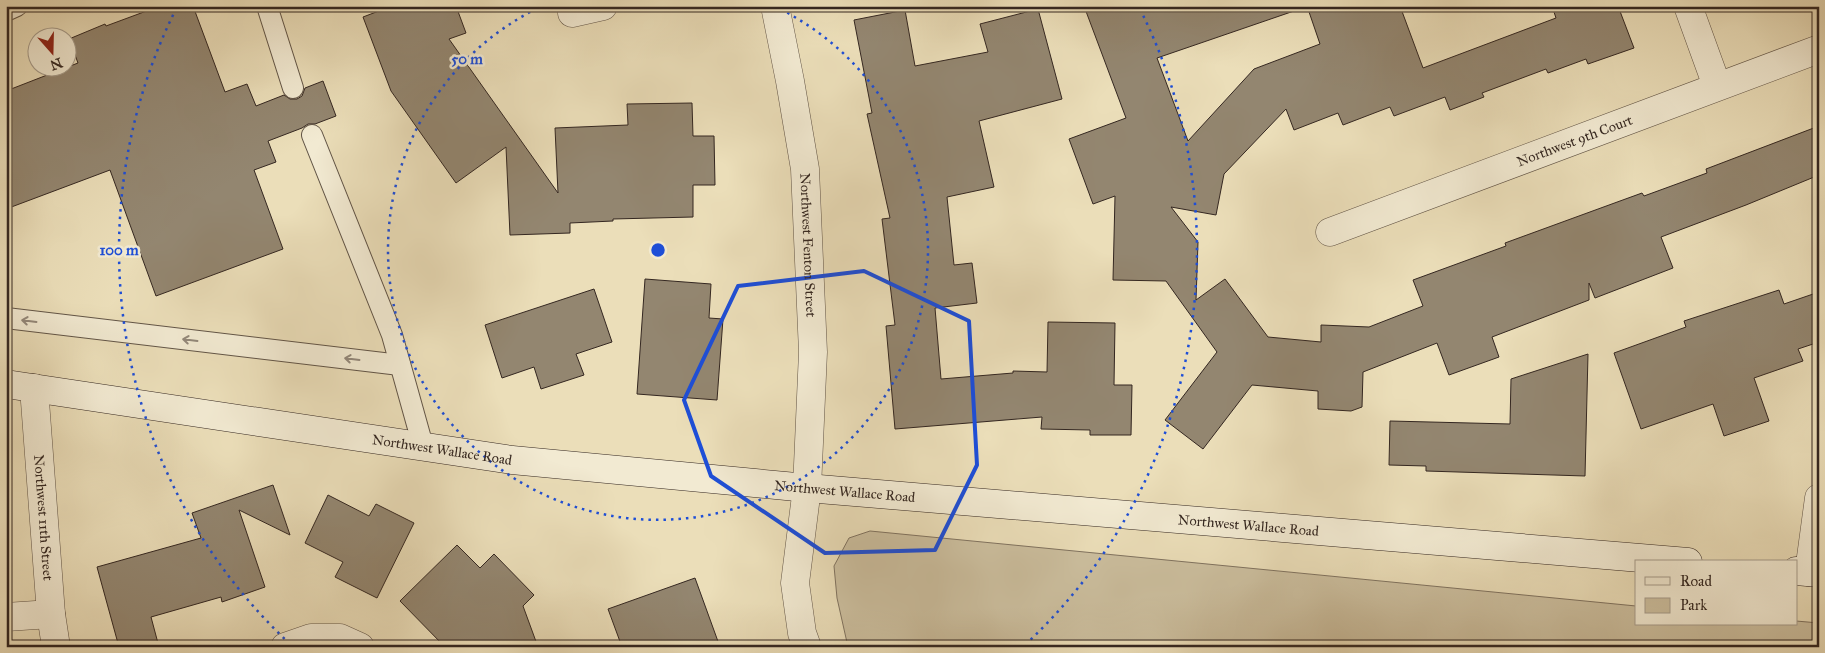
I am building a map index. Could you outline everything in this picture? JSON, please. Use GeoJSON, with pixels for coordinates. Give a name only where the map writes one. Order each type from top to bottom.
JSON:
{"type":"FeatureCollection","features":[{"type":"Feature","properties":{"kind":"street"},"geometry":{"type":"LineString","coordinates":[[572,13],[603,6]]}},
{"type":"Feature","properties":{"kind":"street","name":"Northwest Fenton Street"},"geometry":{"type":"LineString","coordinates":[[775,6],[805,169],[813,352],[807,488],[795,583],[802,633],[807,647]]}},
{"type":"Feature","properties":{"kind":"street"},"geometry":{"type":"LineString","coordinates":[[1688,6],[1717,86]]}},
{"type":"Feature","properties":{"kind":"street","name":"Northwest 9th Court"},"geometry":{"type":"LineString","coordinates":[[1330,232],[1819,49]]}},
{"type":"Feature","properties":{"kind":"street","name":"Northwest Wallace Road"},"geometry":{"type":"LineString","coordinates":[[6,384],[512,460],[807,488],[1664,560]]}},
{"type":"Feature","properties":{"kind":"street","name":"Northwest 11th Street"},"geometry":{"type":"LineString","coordinates":[[34,388],[51,614],[56,647]]}},
{"type":"Feature","properties":{"kind":"street"},"geometry":{"type":"LineString","coordinates":[[1808,572],[1819,498]]}},
{"type":"Feature","properties":{"kind":"street"},"geometry":{"type":"LineString","coordinates":[[6,618],[51,614]]}},
{"type":"Feature","properties":{"kind":"street"},"geometry":{"type":"LineString","coordinates":[[286,647],[311,638],[340,638],[360,647]]}},
{"type":"Feature","properties":{"kind":"lane"},"geometry":{"type":"LineString","coordinates":[[6,10],[17,6]]}},
{"type":"Feature","properties":{"kind":"lane"},"geometry":{"type":"LineString","coordinates":[[267,6],[293,88]]}},
{"type":"Feature","properties":{"kind":"lane"},"geometry":{"type":"LineString","coordinates":[[312,135],[392,334],[423,446]]}},
{"type":"Feature","properties":{"kind":"lane"},"geometry":{"type":"LineString","coordinates":[[6,318],[400,365]]}},
{"type":"Feature","properties":{"kind":"highlighted area"},"geometry":{"type":"Polygon","coordinates":[[[864,271],[969,321],[977,465],[935,550],[825,553],[711,476],[684,400],[738,286],[864,271]]]}},
{"type":"Feature","properties":{"kind":"green space"},"geometry":{"type":"Polygon","coordinates":[[[870,531],[1635,606],[1635,626],[1798,626],[1798,621],[1819,623],[1819,647],[848,647],[837,598],[834,566],[849,538],[870,531]]]}},
{"type":"Feature","properties":{"kind":"building"},"geometry":{"type":"Polygon","coordinates":[[[160,6],[193,6],[225,92],[247,84],[256,106],[284,95],[290,99],[297,99],[302,96],[305,88],[323,81],[336,116],[315,124],[308,124],[268,141],[276,162],[254,170],[283,249],[156,296],[110,170],[6,209],[6,91],[39,78],[78,78],[78,35],[105,24],[106,26],[160,6]]]}},
{"type":"Feature","properties":{"kind":"building"},"geometry":{"type":"Polygon","coordinates":[[[392,6],[456,6],[466,33],[449,39],[558,193],[555,128],[628,125],[627,104],[692,103],[693,136],[714,136],[715,185],[693,185],[693,217],[613,219],[613,221],[570,223],[570,233],[510,235],[506,147],[456,183],[391,91],[363,17],[392,6]]]}},
{"type":"Feature","properties":{"kind":"building"},"geometry":{"type":"Polygon","coordinates":[[[1084,6],[1293,6],[1294,11],[1157,58],[1188,141],[1254,69],[1320,44],[1307,6],[1400,6],[1423,68],[1556,18],[1552,6],[1618,6],[1634,48],[1588,64],[1586,59],[1548,73],[1546,69],[1482,93],[1484,97],[1450,110],[1445,97],[1394,116],[1390,107],[1343,125],[1338,113],[1294,130],[1286,109],[1224,174],[1216,215],[1171,207],[1198,242],[1196,300],[1225,279],[1268,337],[1321,342],[1321,325],[1369,327],[1423,306],[1413,280],[1506,246],[1505,243],[1620,201],[1642,193],[1644,196],[1707,173],[1706,169],[1819,126],[1819,175],[1661,237],[1673,268],[1595,298],[1589,283],[1589,300],[1492,337],[1499,357],[1449,375],[1437,343],[1363,372],[1362,407],[1351,411],[1318,409],[1318,391],[1252,385],[1203,449],[1165,420],[1217,352],[1166,281],[1113,280],[1115,196],[1093,204],[1069,139],[1126,118],[1084,6]]]}},
{"type":"Feature","properties":{"kind":"building"},"geometry":{"type":"Polygon","coordinates":[[[1038,9],[1062,99],[979,121],[994,187],[947,197],[954,265],[972,263],[977,303],[935,308],[941,379],[1013,373],[1013,371],[1047,372],[1048,322],[1115,323],[1114,385],[1132,385],[1131,435],[1090,435],[1090,430],[1041,429],[1042,417],[895,429],[886,326],[895,325],[882,219],[890,218],[867,114],[872,113],[854,20],[905,10],[915,66],[988,52],[980,24],[1038,9]]]}},
{"type":"Feature","properties":{"kind":"building"},"geometry":{"type":"Polygon","coordinates":[[[645,279],[711,284],[709,318],[723,319],[717,400],[637,394],[645,279]]]}},
{"type":"Feature","properties":{"kind":"building"},"geometry":{"type":"Polygon","coordinates":[[[594,289],[612,342],[576,354],[584,375],[541,389],[534,367],[502,378],[485,325],[594,289]]]}},
{"type":"Feature","properties":{"kind":"building"},"geometry":{"type":"Polygon","coordinates":[[[1779,290],[1784,304],[1819,292],[1819,342],[1798,349],[1803,361],[1754,378],[1769,421],[1724,436],[1713,404],[1641,429],[1614,353],[1686,327],[1684,321],[1779,290]]]}},
{"type":"Feature","properties":{"kind":"building"},"geometry":{"type":"Polygon","coordinates":[[[1588,354],[1585,476],[1426,471],[1426,466],[1389,465],[1390,421],[1510,424],[1511,379],[1588,354]]]}},
{"type":"Feature","properties":{"kind":"building"},"geometry":{"type":"Polygon","coordinates":[[[273,485],[290,535],[239,510],[265,587],[222,602],[221,597],[151,617],[159,647],[119,647],[97,567],[201,538],[192,513],[273,485]]]}},
{"type":"Feature","properties":{"kind":"building"},"geometry":{"type":"Polygon","coordinates":[[[328,495],[369,516],[376,504],[414,523],[377,598],[335,577],[343,562],[305,543],[328,495]]]}},
{"type":"Feature","properties":{"kind":"building"},"geometry":{"type":"Polygon","coordinates":[[[457,545],[480,568],[494,554],[534,595],[523,606],[538,647],[445,647],[400,601],[457,545]]]}},
{"type":"Feature","properties":{"kind":"building"},"geometry":{"type":"Polygon","coordinates":[[[695,578],[720,647],[622,647],[608,609],[695,578]]]}}]}
